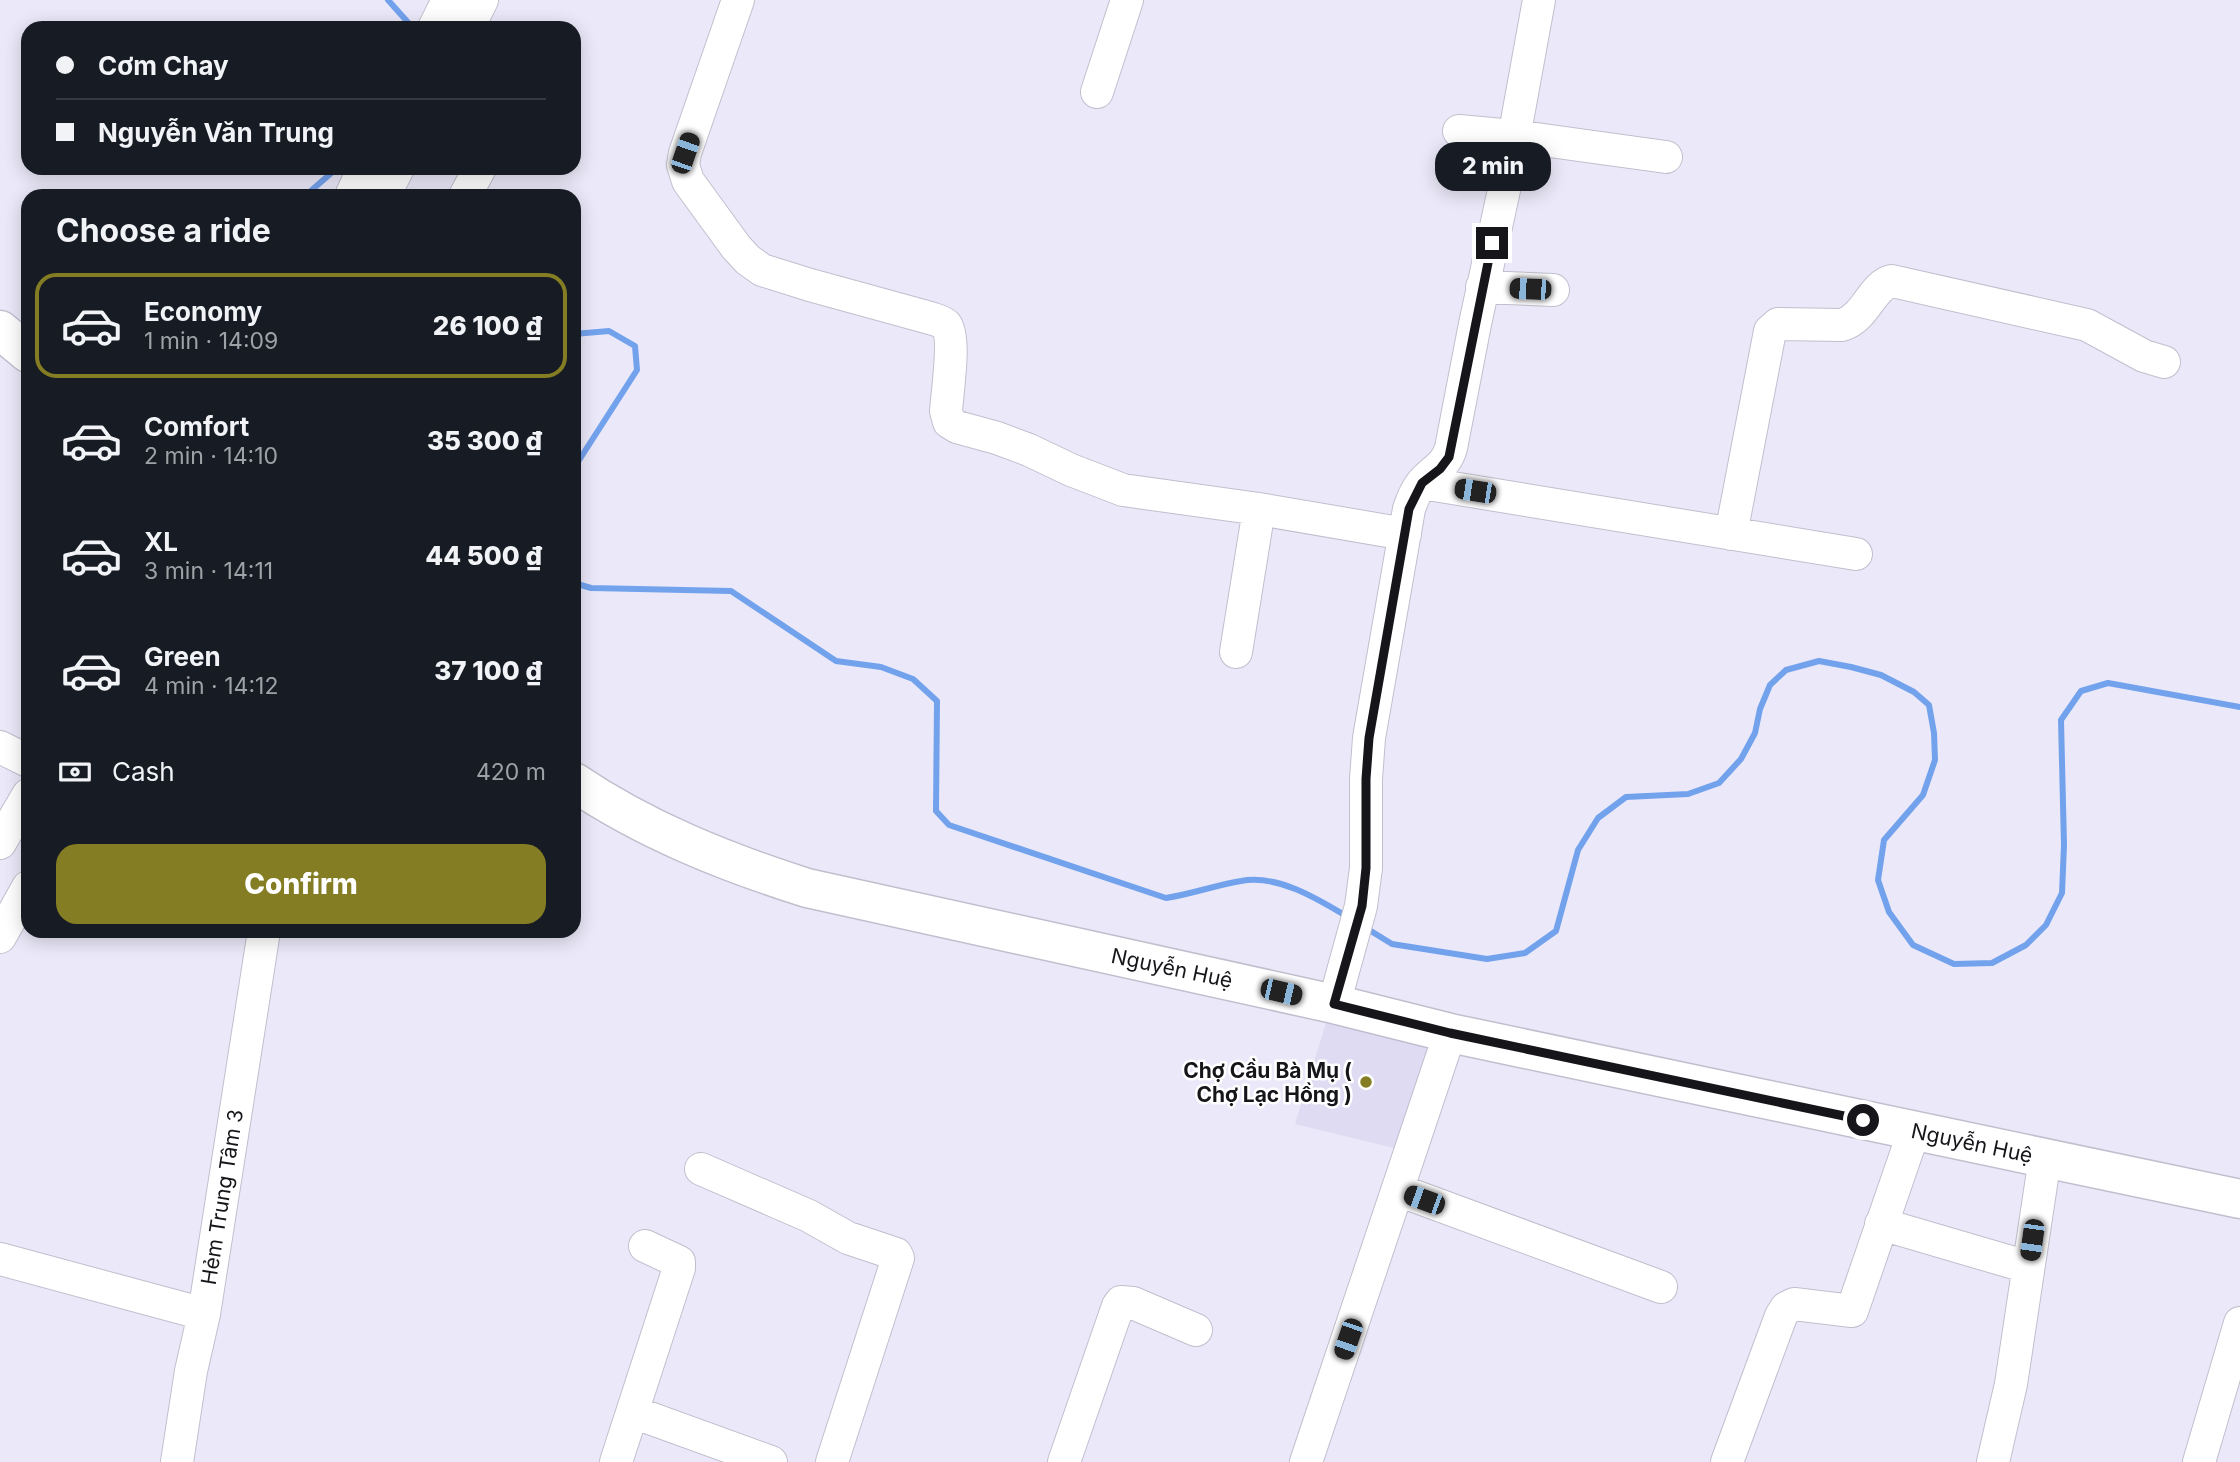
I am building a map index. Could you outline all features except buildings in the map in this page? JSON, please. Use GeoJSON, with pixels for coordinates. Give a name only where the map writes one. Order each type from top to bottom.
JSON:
{"type":"FeatureCollection","features":[{"type":"Feature","properties":{"kind":"main road"},"geometry":{"type":"LineString","coordinates":[[0,330],[21,347]]}},
{"type":"Feature","properties":{"kind":"main road","name":"Nguyễn Huệ"},"geometry":{"type":"LineString","coordinates":[[581,787],[622,813],[684,842],[807,888],[1334,1004],[1450,1033],[2045,1158],[2239,1194]]}},
{"type":"Feature","properties":{"kind":"street"},"geometry":{"type":"LineString","coordinates":[[437,21],[447,0]]}},
{"type":"Feature","properties":{"kind":"street"},"geometry":{"type":"LineString","coordinates":[[472,21],[482,0]]}},
{"type":"Feature","properties":{"kind":"street"},"geometry":{"type":"LineString","coordinates":[[738,0],[685,153],[683,165],[688,181],[736,247],[762,270],[930,318],[948,327],[950,342],[946,417],[949,422],[957,427],[1019,446],[1123,490],[1259,509],[1405,534]]}},
{"type":"Feature","properties":{"kind":"street"},"geometry":{"type":"LineString","coordinates":[[1097,92],[1127,0]]}},
{"type":"Feature","properties":{"kind":"street"},"geometry":{"type":"LineString","coordinates":[[1334,1004],[1362,906],[1366,868],[1369,738],[1409,509],[1422,483],[1440,469],[1449,457],[1507,176],[1539,0]]}},
{"type":"Feature","properties":{"kind":"street"},"geometry":{"type":"LineString","coordinates":[[1459,131],[1666,157]]}},
{"type":"Feature","properties":{"kind":"street"},"geometry":{"type":"LineString","coordinates":[[1731,534],[1770,331],[1778,324],[1842,325],[1852,322],[1884,284],[1892,281],[2087,325],[2144,356],[2164,362]]}},
{"type":"Feature","properties":{"kind":"street"},"geometry":{"type":"LineString","coordinates":[[1482,287],[1553,290]]}},
{"type":"Feature","properties":{"kind":"street"},"geometry":{"type":"LineString","coordinates":[[1422,483],[1856,554]]}},
{"type":"Feature","properties":{"kind":"street"},"geometry":{"type":"LineString","coordinates":[[1236,652],[1259,509]]}},
{"type":"Feature","properties":{"kind":"street"},"geometry":{"type":"LineString","coordinates":[[0,747],[21,758]]}},
{"type":"Feature","properties":{"kind":"street"},"geometry":{"type":"LineString","coordinates":[[0,843],[21,807]]}},
{"type":"Feature","properties":{"kind":"street"},"geometry":{"type":"LineString","coordinates":[[0,936],[21,899]]}},
{"type":"Feature","properties":{"kind":"street","name":"Hẻm Trung Tâm 3"},"geometry":{"type":"LineString","coordinates":[[177,1462],[191,1371],[204,1314],[263,938]]}},
{"type":"Feature","properties":{"kind":"street"},"geometry":{"type":"LineString","coordinates":[[1306,1462],[1450,1033]]}},
{"type":"Feature","properties":{"kind":"street"},"geometry":{"type":"LineString","coordinates":[[1727,1462],[1786,1308],[1794,1304],[1852,1311],[1914,1131]]}},
{"type":"Feature","properties":{"kind":"street"},"geometry":{"type":"LineString","coordinates":[[1993,1462],[2011,1384],[2045,1158]]}},
{"type":"Feature","properties":{"kind":"street"},"geometry":{"type":"LineString","coordinates":[[701,1170],[809,1216],[848,1238],[895,1254],[898,1258],[832,1462]]}},
{"type":"Feature","properties":{"kind":"street"},"geometry":{"type":"LineString","coordinates":[[1398,1190],[1661,1287]]}},
{"type":"Feature","properties":{"kind":"street"},"geometry":{"type":"LineString","coordinates":[[1881,1224],[2028,1267]]}},
{"type":"Feature","properties":{"kind":"street"},"geometry":{"type":"LineString","coordinates":[[616,1462],[680,1268],[679,1262],[645,1246]]}},
{"type":"Feature","properties":{"kind":"street"},"geometry":{"type":"LineString","coordinates":[[0,1259],[204,1314]]}},
{"type":"Feature","properties":{"kind":"street"},"geometry":{"type":"LineString","coordinates":[[1064,1462],[1121,1302],[1133,1303],[1196,1330]]}},
{"type":"Feature","properties":{"kind":"street"},"geometry":{"type":"LineString","coordinates":[[2200,1462],[2240,1323]]}},
{"type":"Feature","properties":{"kind":"street"},"geometry":{"type":"LineString","coordinates":[[633,1412],[771,1462]]}},
{"type":"Feature","properties":{"kind":"shaded area","name":"Chợ Cầu Bà Mụ ( Chợ Lạc Hồng )"},"geometry":{"type":"Polygon","coordinates":[[[1328,1016],[1438,1040],[1402,1150],[1295,1124],[1328,1016]]]}},
{"type":"Feature","properties":{"kind":"waterway"},"geometry":{"type":"LineString","coordinates":[[388,0],[407,21]]}},
{"type":"Feature","properties":{"kind":"waterway"},"geometry":{"type":"LineString","coordinates":[[313,189],[329,175]]}},
{"type":"Feature","properties":{"kind":"waterway"},"geometry":{"type":"LineString","coordinates":[[581,333],[609,331],[635,346],[637,370],[581,457]]}},
{"type":"Feature","properties":{"kind":"waterway"},"geometry":{"type":"LineString","coordinates":[[581,585],[591,588],[731,591],[836,661],[881,667],[913,679],[937,701],[936,811],[949,825],[1166,898],[1241,881],[1269,881],[1297,890],[1348,917]]}},
{"type":"Feature","properties":{"kind":"waterway"},"geometry":{"type":"LineString","coordinates":[[1366,928],[1392,944],[1487,959],[1525,953],[1556,931],[1578,850],[1598,818],[1626,797],[1688,794],[1719,783],[1741,759],[1755,733],[1760,709],[1770,685],[1786,670],[1819,661],[1881,675],[1914,692],[1929,705],[1935,760],[1923,795],[1884,840],[1878,880],[1889,912],[1913,945],[1954,964],[1992,963],[2026,945],[2046,925],[2062,893],[2064,845],[2061,720],[2081,691],[2108,683],[2240,707]]}},
{"type":"Feature","properties":{"kind":"place","name":"Chợ Cầu Bà Mụ ( Chợ Lạc Hồng )"},"geometry":{"type":"Point","coordinates":[1366,1082]}},
{"type":"Feature","properties":{"kind":"route"},"geometry":{"type":"LineString","coordinates":[[1492,243],[1449,457],[1440,469],[1422,483],[1409,509],[1369,738],[1366,868],[1362,906],[1334,1004],[1450,1033],[1863,1120]]}}]}
